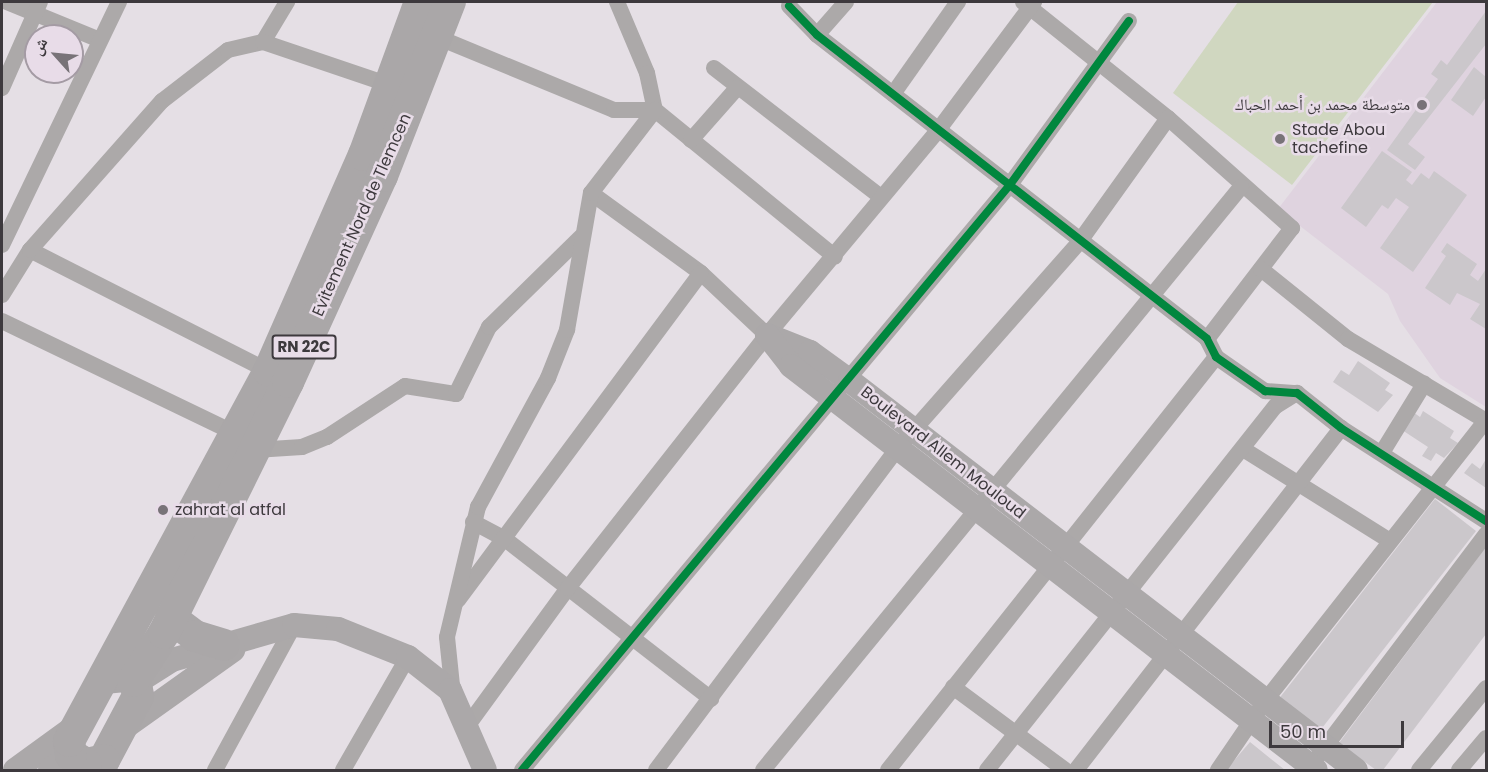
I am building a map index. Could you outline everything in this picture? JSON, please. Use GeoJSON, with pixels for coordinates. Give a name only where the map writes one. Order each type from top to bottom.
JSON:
{"type":"FeatureCollection","features":[{"type":"Feature","properties":{"kind":"highway","name":"Evitement Nord de Tlemcen"},"geometry":{"type":"LineString","coordinates":[[124,680],[171,618],[246,442],[269,371],[390,85],[420,2]]}},
{"type":"Feature","properties":{"kind":"highway","name":"Evitement Nord de Tlemcen"},"geometry":{"type":"LineString","coordinates":[[124,680],[382,176],[450,2]]}},
{"type":"Feature","properties":{"kind":"highway"},"geometry":{"type":"LineString","coordinates":[[171,618],[195,636],[224,645]]}},
{"type":"Feature","properties":{"kind":"highway"},"geometry":{"type":"LineString","coordinates":[[124,680],[138,696],[104,760],[75,765],[68,745],[79,724],[124,680]]}},
{"type":"Feature","properties":{"kind":"main road","name":"Boulevard Allem Mouloud"},"geometry":{"type":"LineString","coordinates":[[767,335],[810,352],[917,431],[1129,596],[1182,639],[1259,711],[1311,769]]}},
{"type":"Feature","properties":{"kind":"main road","name":"Boulevard Allem Mouloud"},"geometry":{"type":"LineString","coordinates":[[767,335],[791,366],[832,396],[896,450],[1164,656],[1324,746],[1356,771]]}},
{"type":"Feature","properties":{"kind":"main road"},"geometry":{"type":"LineString","coordinates":[[124,680],[172,660],[294,625],[368,637],[408,657],[453,695],[468,725],[478,765]]}},
{"type":"Feature","properties":{"kind":"main road"},"geometry":{"type":"LineString","coordinates":[[120,730],[257,636]]}},
{"type":"Feature","properties":{"kind":"main road"},"geometry":{"type":"LineString","coordinates":[[15,771],[79,724]]}},
{"type":"Feature","properties":{"kind":"street"},"geometry":{"type":"LineString","coordinates":[[7,2],[38,7],[100,40]]}},
{"type":"Feature","properties":{"kind":"street"},"geometry":{"type":"LineString","coordinates":[[2,245],[119,2]]}},
{"type":"Feature","properties":{"kind":"street"},"geometry":{"type":"LineString","coordinates":[[263,42],[287,2]]}},
{"type":"Feature","properties":{"kind":"street"},"geometry":{"type":"LineString","coordinates":[[617,2],[647,73],[656,110],[835,257]]}},
{"type":"Feature","properties":{"kind":"street"},"geometry":{"type":"LineString","coordinates":[[817,35],[846,2]]}},
{"type":"Feature","properties":{"kind":"street"},"geometry":{"type":"LineString","coordinates":[[893,94],[958,2]]}},
{"type":"Feature","properties":{"kind":"street"},"geometry":{"type":"LineString","coordinates":[[468,725],[568,588],[767,335],[835,257],[881,197],[939,129],[1029,3],[1097,65],[1168,118],[1241,187],[1292,228],[1207,339]]}},
{"type":"Feature","properties":{"kind":"street"},"geometry":{"type":"LineString","coordinates":[[789,6],[817,35],[1207,339],[1216,357],[1265,391],[1297,393],[1341,428],[1383,451],[1486,521]]}},
{"type":"Feature","properties":{"kind":"street"},"geometry":{"type":"LineString","coordinates":[[2,88],[38,7]]}},
{"type":"Feature","properties":{"kind":"street"},"geometry":{"type":"LineString","coordinates":[[522,771],[832,396],[850,381],[1009,186],[1129,21]]}},
{"type":"Feature","properties":{"kind":"street"},"geometry":{"type":"LineString","coordinates":[[438,37],[614,110],[656,110]]}},
{"type":"Feature","properties":{"kind":"street"},"geometry":{"type":"LineString","coordinates":[[2,295],[30,250],[162,101],[228,50],[263,42],[390,85]]}},
{"type":"Feature","properties":{"kind":"street"},"geometry":{"type":"LineString","coordinates":[[714,68],[881,197]]}},
{"type":"Feature","properties":{"kind":"street"},"geometry":{"type":"LineString","coordinates":[[691,140],[737,88]]}},
{"type":"Feature","properties":{"kind":"street"},"geometry":{"type":"LineString","coordinates":[[453,695],[447,637],[473,522],[567,330],[581,237],[591,193],[656,110]]}},
{"type":"Feature","properties":{"kind":"street"},"geometry":{"type":"LineString","coordinates":[[656,771],[896,450],[917,431],[1080,241],[1168,118]]}},
{"type":"Feature","properties":{"kind":"street"},"geometry":{"type":"LineString","coordinates":[[763,771],[974,509],[1241,187]]}},
{"type":"Feature","properties":{"kind":"street"},"geometry":{"type":"LineString","coordinates":[[591,193],[700,273],[767,335]]}},
{"type":"Feature","properties":{"kind":"street"},"geometry":{"type":"LineString","coordinates":[[2,321],[246,442],[302,447],[327,436],[405,386],[456,394],[489,327],[581,237]]}},
{"type":"Feature","properties":{"kind":"street"},"geometry":{"type":"LineString","coordinates":[[30,250],[269,371]]}},
{"type":"Feature","properties":{"kind":"street"},"geometry":{"type":"LineString","coordinates":[[1218,771],[1259,711],[1486,421],[1348,339],[1261,268]]}},
{"type":"Feature","properties":{"kind":"street"},"geometry":{"type":"LineString","coordinates":[[454,606],[700,273]]}},
{"type":"Feature","properties":{"kind":"street"},"geometry":{"type":"LineString","coordinates":[[888,771],[1047,566],[1216,357]]}},
{"type":"Feature","properties":{"kind":"street"},"geometry":{"type":"LineString","coordinates":[[1383,451],[1424,384]]}},
{"type":"Feature","properties":{"kind":"street"},"geometry":{"type":"LineString","coordinates":[[987,771],[1113,617],[1276,406],[1297,393]]}},
{"type":"Feature","properties":{"kind":"street"},"geometry":{"type":"LineString","coordinates":[[953,687],[1067,770],[1164,656],[1182,639],[1341,428]]}},
{"type":"Feature","properties":{"kind":"street"},"geometry":{"type":"LineString","coordinates":[[1243,449],[1301,483],[1390,541]]}},
{"type":"Feature","properties":{"kind":"street"},"geometry":{"type":"LineString","coordinates":[[473,522],[505,539],[711,699]]}},
{"type":"Feature","properties":{"kind":"street"},"geometry":{"type":"LineString","coordinates":[[1311,769],[1324,746],[1486,534]]}},
{"type":"Feature","properties":{"kind":"street"},"geometry":{"type":"LineString","coordinates":[[215,771],[294,625]]}},
{"type":"Feature","properties":{"kind":"street"},"geometry":{"type":"LineString","coordinates":[[343,771],[408,657]]}},
{"type":"Feature","properties":{"kind":"street"},"geometry":{"type":"LineString","coordinates":[[1419,771],[1486,688]]}},
{"type":"Feature","properties":{"kind":"street"},"geometry":{"type":"LineString","coordinates":[[1459,771],[1486,738]]}},
{"type":"Feature","properties":{"kind":"shaded area","name":"متوسطة محمد بن أحمد الحباك"},"geometry":{"type":"Polygon","coordinates":[[[1437,2],[1486,2],[1486,407],[1440,378],[1400,321],[1388,294],[1278,209],[1437,2]]]}},
{"type":"Feature","properties":{"kind":"green space","name":"Stade Abou tachefine"},"geometry":{"type":"Polygon","coordinates":[[[1238,2],[1433,2],[1292,185],[1173,93],[1238,2]]]}},
{"type":"Feature","properties":{"kind":"building"},"geometry":{"type":"Polygon","coordinates":[[[1486,11],[1486,44],[1408,144],[1425,157],[1415,170],[1387,150],[1438,79],[1431,74],[1441,60],[1447,65],[1486,11]]]}},
{"type":"Feature","properties":{"kind":"building"},"geometry":{"type":"Polygon","coordinates":[[[1474,67],[1486,77],[1486,97],[1473,116],[1451,100],[1474,67]]]}},
{"type":"Feature","properties":{"kind":"building"},"geometry":{"type":"Polygon","coordinates":[[[1382,151],[1412,172],[1406,180],[1412,185],[1421,173],[1429,179],[1434,171],[1467,195],[1413,272],[1380,248],[1409,207],[1396,198],[1388,209],[1382,205],[1366,227],[1341,208],[1382,151]]]}},
{"type":"Feature","properties":{"kind":"building"},"geometry":{"type":"Polygon","coordinates":[[[1447,243],[1477,264],[1470,275],[1478,281],[1486,269],[1486,329],[1470,319],[1480,304],[1457,293],[1450,305],[1425,288],[1446,256],[1441,252],[1447,243]]]}},
{"type":"Feature","properties":{"kind":"building"},"geometry":{"type":"Polygon","coordinates":[[[1358,361],[1390,383],[1385,390],[1393,395],[1378,412],[1333,382],[1341,370],[1349,375],[1358,361]]]}},
{"type":"Feature","properties":{"kind":"building"},"geometry":{"type":"Polygon","coordinates":[[[1423,411],[1454,431],[1450,438],[1458,443],[1444,458],[1436,453],[1431,461],[1422,456],[1428,447],[1402,430],[1413,412],[1420,417],[1423,411]]]}},
{"type":"Feature","properties":{"kind":"building"},"geometry":{"type":"Polygon","coordinates":[[[1486,459],[1486,488],[1464,473],[1472,463],[1480,469],[1486,459]]]}},
{"type":"Feature","properties":{"kind":"building"},"geometry":{"type":"Polygon","coordinates":[[[1435,499],[1476,531],[1317,734],[1276,702],[1435,499]]]}},
{"type":"Feature","properties":{"kind":"building"},"geometry":{"type":"Polygon","coordinates":[[[1486,547],[1486,634],[1383,770],[1376,770],[1339,743],[1486,547]]]}},
{"type":"Feature","properties":{"kind":"building"},"geometry":{"type":"Polygon","coordinates":[[[1250,742],[1271,759],[1285,770],[1226,770],[1250,742]]]}},
{"type":"Feature","properties":{"kind":"cycle path"},"geometry":{"type":"LineString","coordinates":[[789,6],[817,35],[1207,339],[1216,357],[1265,391],[1297,393],[1341,428],[1486,521]]}},
{"type":"Feature","properties":{"kind":"cycle path"},"geometry":{"type":"LineString","coordinates":[[522,770],[1009,186],[1129,21]]}},
{"type":"Feature","properties":{"kind":"place","name":"متوسطة محمد بن أحمد الحباك"},"geometry":{"type":"Point","coordinates":[1422,105]}},
{"type":"Feature","properties":{"kind":"place","name":"Stade Abou tachefine"},"geometry":{"type":"Point","coordinates":[1280,139]}},
{"type":"Feature","properties":{"kind":"place","name":"zahrat al atfal"},"geometry":{"type":"Point","coordinates":[163,510]}}]}
